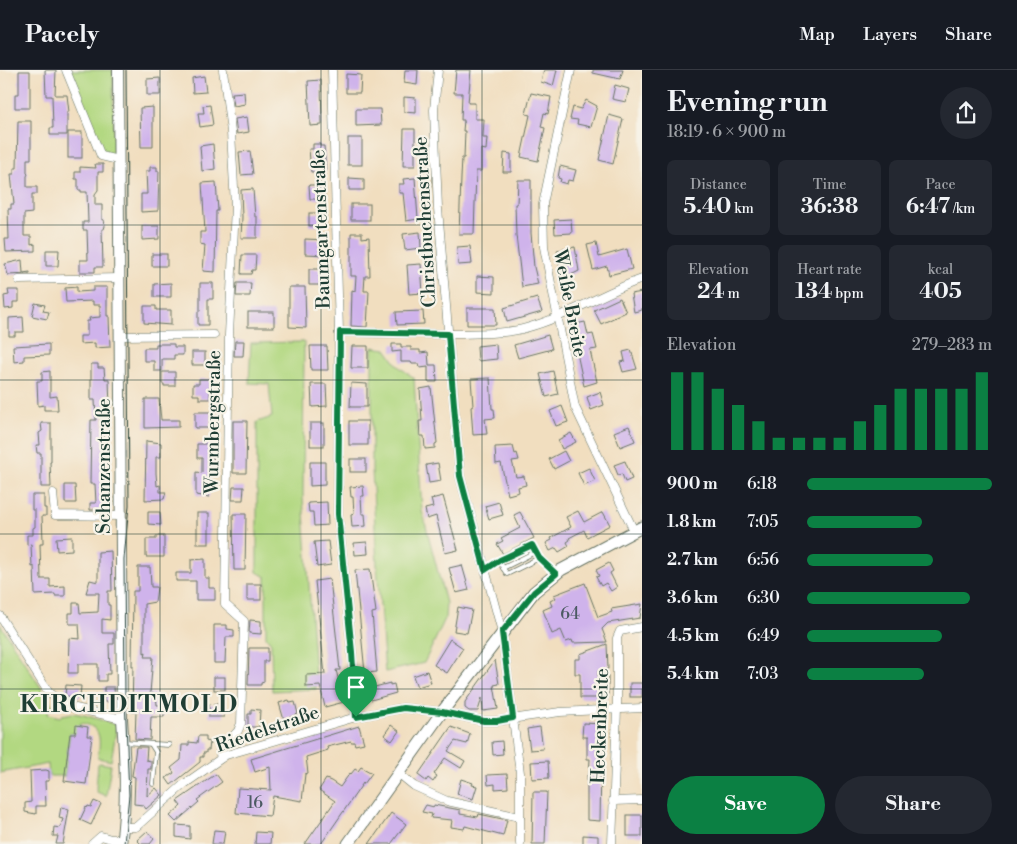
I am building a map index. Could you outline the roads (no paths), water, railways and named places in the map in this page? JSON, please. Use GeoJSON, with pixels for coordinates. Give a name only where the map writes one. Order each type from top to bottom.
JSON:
{"type":"FeatureCollection","features":[{"type":"Feature","properties":{"kind":"main road"},"geometry":{"type":"LineString","coordinates":[[348,844],[442,712],[534,592],[556,574],[638,529]]}},
{"type":"Feature","properties":{"kind":"street"},"geometry":{"type":"LineString","coordinates":[[66,70],[101,156],[118,160]]}},
{"type":"Feature","properties":{"kind":"street","name":"Schanzenstraße"},"geometry":{"type":"LineString","coordinates":[[118,70],[122,719],[126,772],[122,842]]}},
{"type":"Feature","properties":{"kind":"street","name":"Wurmbergstraße"},"geometry":{"type":"LineString","coordinates":[[222,758],[220,754],[221,748],[237,732],[241,724],[244,621],[226,604],[229,335],[235,206],[231,132],[223,70]]}},
{"type":"Feature","properties":{"kind":"street","name":"Baumgartenstraße"},"geometry":{"type":"LineString","coordinates":[[332,70],[340,332],[338,514],[352,652],[356,717]]}},
{"type":"Feature","properties":{"kind":"street","name":"Christbuchenstraße"},"geometry":{"type":"LineString","coordinates":[[438,70],[434,110],[437,188],[460,476],[502,632],[520,772],[520,844]]}},
{"type":"Feature","properties":{"kind":"street","name":"Weiße Breite"},"geometry":{"type":"LineString","coordinates":[[571,70],[543,204],[544,247],[556,318],[575,407],[638,529]]}},
{"type":"Feature","properties":{"kind":"street"},"geometry":{"type":"LineString","coordinates":[[19,280],[119,278]]}},
{"type":"Feature","properties":{"kind":"street"},"geometry":{"type":"LineString","coordinates":[[340,332],[501,333],[527,328],[556,318],[610,291],[642,279]]}},
{"type":"Feature","properties":{"kind":"street"},"geometry":{"type":"LineString","coordinates":[[120,336],[214,335]]}},
{"type":"Feature","properties":{"kind":"street"},"geometry":{"type":"LineString","coordinates":[[53,493],[55,516],[121,516]]}},
{"type":"Feature","properties":{"kind":"street"},"geometry":{"type":"LineString","coordinates":[[0,616],[49,693],[67,706],[122,719]]}},
{"type":"Feature","properties":{"kind":"street","name":"Heckenbreite"},"geometry":{"type":"LineString","coordinates":[[612,844],[617,709],[617,638],[620,631],[642,626]]}},
{"type":"Feature","properties":{"kind":"street","name":"Riedelstraße"},"geometry":{"type":"LineString","coordinates":[[124,827],[136,826],[183,786],[222,758],[282,738],[356,717],[403,708],[442,712],[484,721],[497,721],[560,712],[642,708]]}},
{"type":"Feature","properties":{"kind":"street"},"geometry":{"type":"LineString","coordinates":[[398,774],[414,786],[447,802],[520,816]]}},
{"type":"Feature","properties":{"kind":"street"},"geometry":{"type":"LineString","coordinates":[[613,801],[642,800]]}},
{"type":"Feature","properties":{"kind":"street"},"geometry":{"type":"LineString","coordinates":[[92,844],[101,836],[122,842]]}},
{"type":"Feature","properties":{"kind":"lane"},"geometry":{"type":"LineString","coordinates":[[485,570],[500,560],[532,545],[539,558],[556,574]]}},
{"type":"Feature","properties":{"kind":"lane"},"geometry":{"type":"LineString","coordinates":[[503,568],[535,552]]}},
{"type":"Feature","properties":{"kind":"lane"},"geometry":{"type":"LineString","coordinates":[[500,560],[507,574],[539,558]]}},
{"type":"Feature","properties":{"kind":"lane"},"geometry":{"type":"LineString","coordinates":[[124,742],[169,745]]}},
{"type":"Feature","properties":{"kind":"lane"},"geometry":{"type":"LineString","coordinates":[[151,744],[156,752],[154,784]]}},
{"type":"Feature","properties":{"kind":"tram line"},"geometry":{"type":"LineString","coordinates":[[124,844],[129,795],[125,698],[124,559],[129,505],[126,70]]}},
{"type":"Feature","properties":{"kind":"district","name":"KIRCHDITMOLD"},"geometry":{"type":"Point","coordinates":[129,704]}}]}
